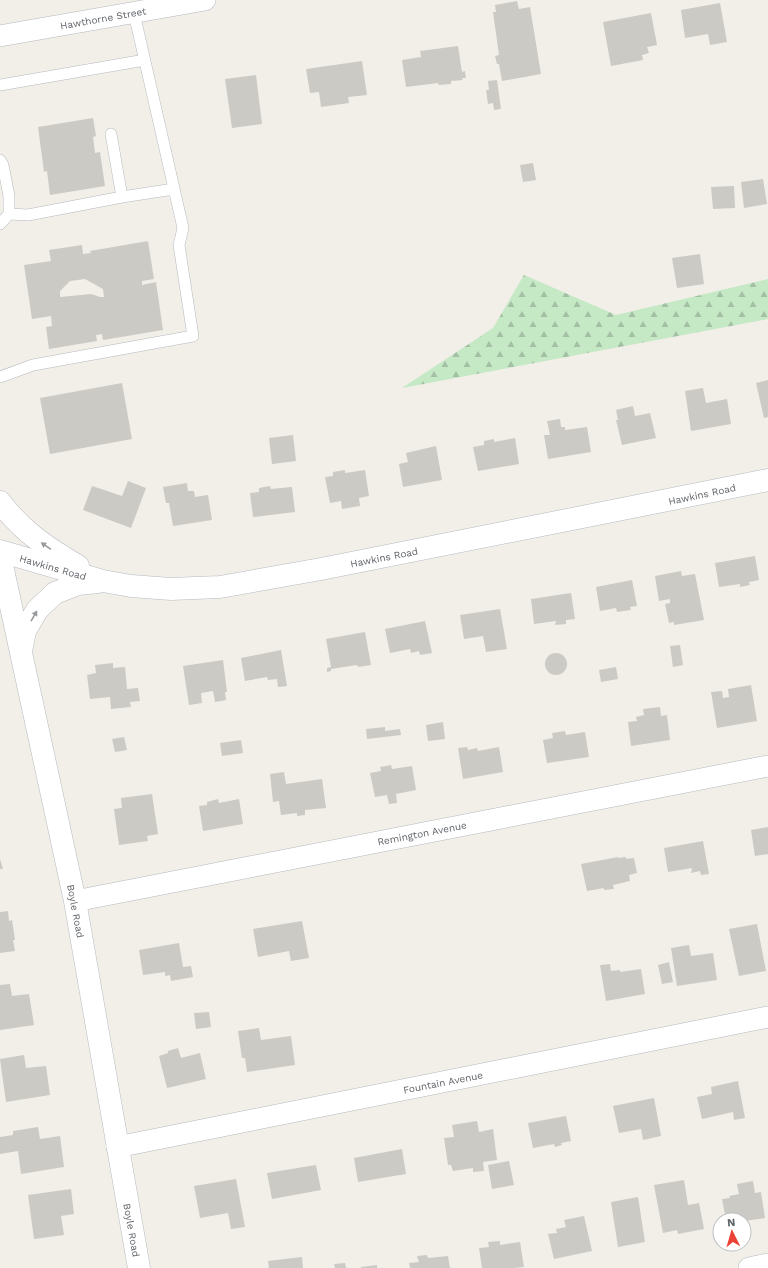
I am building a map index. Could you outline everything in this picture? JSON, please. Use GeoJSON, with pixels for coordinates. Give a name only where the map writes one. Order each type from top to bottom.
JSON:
{"type":"FeatureCollection","features":[{"type":"Feature","properties":{"kind":"street","name":"Hawthorne Street"},"geometry":{"type":"LineString","coordinates":[[0,36],[205,0]]}},
{"type":"Feature","properties":{"kind":"street","name":"Hawkins Road"},"geometry":{"type":"LineString","coordinates":[[0,552],[104,581],[130,586],[171,589],[220,588],[329,568],[768,480]]}},
{"type":"Feature","properties":{"kind":"street"},"geometry":{"type":"LineString","coordinates":[[0,502],[13,519],[45,546],[104,581]]}},
{"type":"Feature","properties":{"kind":"street","name":"Boyle Road"},"geometry":{"type":"LineString","coordinates":[[0,556],[75,901],[136,1268]]}},
{"type":"Feature","properties":{"kind":"street"},"geometry":{"type":"LineString","coordinates":[[21,652],[25,631],[37,610],[55,593],[78,584],[104,581]]}},
{"type":"Feature","properties":{"kind":"street","name":"Remington Avenue"},"geometry":{"type":"LineString","coordinates":[[75,901],[768,766]]}},
{"type":"Feature","properties":{"kind":"street","name":"Fountain Avenue"},"geometry":{"type":"LineString","coordinates":[[117,1147],[768,1017]]}},
{"type":"Feature","properties":{"kind":"street"},"geometry":{"type":"LineString","coordinates":[[749,1268],[768,1264]]}},
{"type":"Feature","properties":{"kind":"lane"},"geometry":{"type":"LineString","coordinates":[[0,377],[33,365],[193,336],[179,245],[183,228],[134,12]]}},
{"type":"Feature","properties":{"kind":"lane"},"geometry":{"type":"LineString","coordinates":[[0,85],[145,60]]}},
{"type":"Feature","properties":{"kind":"lane"},"geometry":{"type":"LineString","coordinates":[[111,134],[122,197]]}},
{"type":"Feature","properties":{"kind":"lane"},"geometry":{"type":"LineString","coordinates":[[0,160],[3,165],[9,196],[9,214],[0,224]]}},
{"type":"Feature","properties":{"kind":"lane"},"geometry":{"type":"LineString","coordinates":[[9,214],[28,215],[122,197],[174,189]]}},
{"type":"Feature","properties":{"kind":"green space"},"geometry":{"type":"Polygon","coordinates":[[[524,275],[616,315],[768,279],[768,319],[402,388],[493,328],[524,275]]]}},
{"type":"Feature","properties":{"kind":"building"},"geometry":{"type":"Polygon","coordinates":[[[517,1],[519,9],[530,7],[541,74],[502,81],[499,64],[497,64],[495,56],[499,55],[493,12],[496,12],[495,5],[517,1]]]}},
{"type":"Feature","properties":{"kind":"building"},"geometry":{"type":"Polygon","coordinates":[[[720,3],[727,42],[710,45],[708,34],[685,38],[681,10],[720,3]]]}},
{"type":"Feature","properties":{"kind":"building"},"geometry":{"type":"Polygon","coordinates":[[[651,13],[657,45],[647,47],[649,53],[642,55],[643,60],[611,66],[603,22],[651,13]]]}},
{"type":"Feature","properties":{"kind":"building"},"geometry":{"type":"Polygon","coordinates":[[[458,46],[462,72],[465,71],[466,78],[462,78],[463,80],[451,81],[451,84],[439,85],[438,83],[406,87],[402,60],[421,57],[420,51],[458,46]]]}},
{"type":"Feature","properties":{"kind":"building"},"geometry":{"type":"Polygon","coordinates":[[[362,61],[367,95],[348,97],[349,103],[321,107],[319,92],[310,93],[306,69],[362,61]]]}},
{"type":"Feature","properties":{"kind":"building"},"geometry":{"type":"Polygon","coordinates":[[[256,75],[262,124],[232,128],[225,79],[256,75]]]}},
{"type":"Feature","properties":{"kind":"building"},"geometry":{"type":"Polygon","coordinates":[[[497,80],[501,109],[494,110],[493,103],[488,104],[486,90],[489,90],[488,81],[497,80]]]}},
{"type":"Feature","properties":{"kind":"building"},"geometry":{"type":"Polygon","coordinates":[[[93,118],[96,136],[93,137],[95,153],[100,152],[105,186],[50,195],[47,171],[44,172],[38,127],[93,118]]]}},
{"type":"Feature","properties":{"kind":"building"},"geometry":{"type":"Polygon","coordinates":[[[533,163],[536,180],[523,182],[520,165],[533,163]]]}},
{"type":"Feature","properties":{"kind":"building"},"geometry":{"type":"Polygon","coordinates":[[[763,179],[767,204],[744,208],[741,182],[763,179]]]}},
{"type":"Feature","properties":{"kind":"building"},"geometry":{"type":"Polygon","coordinates":[[[734,186],[735,208],[713,209],[711,187],[734,186]]]}},
{"type":"Feature","properties":{"kind":"building"},"geometry":{"type":"Polygon","coordinates":[[[148,241],[154,279],[142,281],[142,285],[156,282],[163,330],[103,340],[102,334],[96,335],[97,341],[49,349],[46,327],[52,326],[51,316],[32,319],[24,265],[51,261],[49,250],[82,245],[83,254],[91,253],[90,251],[148,241]],[[85,279],[70,281],[60,291],[60,297],[91,294],[104,297],[103,289],[85,279]]]}},
{"type":"Feature","properties":{"kind":"building"},"geometry":{"type":"Polygon","coordinates":[[[700,254],[704,284],[677,288],[672,258],[700,254]]]}},
{"type":"Feature","properties":{"kind":"building"},"geometry":{"type":"Polygon","coordinates":[[[768,380],[768,417],[764,418],[756,383],[768,380]]]}},
{"type":"Feature","properties":{"kind":"building"},"geometry":{"type":"Polygon","coordinates":[[[122,383],[132,439],[50,454],[40,398],[122,383]]]}},
{"type":"Feature","properties":{"kind":"building"},"geometry":{"type":"Polygon","coordinates":[[[703,388],[706,403],[727,399],[731,424],[691,431],[685,391],[703,388]]]}},
{"type":"Feature","properties":{"kind":"building"},"geometry":{"type":"Polygon","coordinates":[[[633,406],[635,416],[650,413],[656,438],[622,445],[616,420],[618,420],[616,410],[633,406]]]}},
{"type":"Feature","properties":{"kind":"building"},"geometry":{"type":"Polygon","coordinates":[[[560,419],[561,427],[565,427],[565,430],[587,427],[591,452],[548,459],[544,435],[550,435],[547,421],[560,419]]]}},
{"type":"Feature","properties":{"kind":"building"},"geometry":{"type":"Polygon","coordinates":[[[293,435],[296,461],[272,464],[269,438],[293,435]]]}},
{"type":"Feature","properties":{"kind":"building"},"geometry":{"type":"Polygon","coordinates":[[[515,438],[519,464],[478,471],[473,447],[484,445],[484,441],[494,439],[494,442],[515,438]]]}},
{"type":"Feature","properties":{"kind":"building"},"geometry":{"type":"Polygon","coordinates":[[[436,446],[442,480],[403,487],[399,464],[408,462],[406,453],[436,446]]]}},
{"type":"Feature","properties":{"kind":"building"},"geometry":{"type":"Polygon","coordinates":[[[345,470],[345,473],[365,470],[369,496],[359,498],[360,506],[342,509],[341,501],[330,503],[325,477],[333,476],[333,472],[345,470]]]}},
{"type":"Feature","properties":{"kind":"building"},"geometry":{"type":"Polygon","coordinates":[[[128,481],[146,488],[131,528],[83,510],[92,486],[122,496],[128,481]]]}},
{"type":"Feature","properties":{"kind":"building"},"geometry":{"type":"Polygon","coordinates":[[[187,483],[188,491],[194,491],[195,497],[208,495],[212,520],[173,526],[169,503],[166,503],[163,487],[187,483]]]}},
{"type":"Feature","properties":{"kind":"building"},"geometry":{"type":"Polygon","coordinates":[[[270,486],[271,489],[292,487],[295,512],[253,517],[250,493],[259,492],[259,488],[270,486]]]}},
{"type":"Feature","properties":{"kind":"building"},"geometry":{"type":"Polygon","coordinates":[[[755,556],[759,580],[749,582],[750,585],[740,587],[740,584],[719,587],[715,563],[755,556]]]}},
{"type":"Feature","properties":{"kind":"building"},"geometry":{"type":"Polygon","coordinates":[[[681,571],[682,576],[695,574],[704,620],[674,625],[674,622],[669,623],[665,604],[670,603],[670,599],[659,601],[655,576],[681,571]]]}},
{"type":"Feature","properties":{"kind":"building"},"geometry":{"type":"Polygon","coordinates":[[[632,580],[637,606],[630,607],[631,610],[617,612],[616,608],[600,611],[596,587],[632,580]]]}},
{"type":"Feature","properties":{"kind":"building"},"geometry":{"type":"Polygon","coordinates":[[[571,593],[575,619],[566,620],[566,624],[555,625],[556,621],[534,624],[531,599],[571,593]]]}},
{"type":"Feature","properties":{"kind":"building"},"geometry":{"type":"Polygon","coordinates":[[[500,609],[507,649],[486,652],[483,636],[464,639],[460,615],[500,609]]]}},
{"type":"Feature","properties":{"kind":"building"},"geometry":{"type":"Polygon","coordinates":[[[425,621],[432,653],[420,655],[419,651],[411,653],[410,649],[390,653],[385,629],[425,621]]]}},
{"type":"Feature","properties":{"kind":"building"},"geometry":{"type":"Polygon","coordinates":[[[365,632],[371,665],[358,667],[357,665],[331,669],[331,671],[327,672],[327,668],[331,667],[326,639],[365,632]]]}},
{"type":"Feature","properties":{"kind":"building"},"geometry":{"type":"Polygon","coordinates":[[[680,645],[683,665],[673,667],[670,646],[680,645]]]}},
{"type":"Feature","properties":{"kind":"building"},"geometry":{"type":"Polygon","coordinates":[[[281,650],[287,686],[278,687],[277,679],[268,680],[267,677],[245,681],[241,658],[281,650]]]}},
{"type":"Feature","properties":{"kind":"building"},"geometry":{"type":"Polygon","coordinates":[[[556,653],[564,656],[567,664],[564,672],[556,675],[548,672],[545,664],[548,656],[556,653]]]}},
{"type":"Feature","properties":{"kind":"building"},"geometry":{"type":"Polygon","coordinates":[[[223,660],[227,692],[225,692],[226,700],[215,702],[213,691],[201,693],[202,703],[189,705],[183,666],[223,660]]]}},
{"type":"Feature","properties":{"kind":"building"},"geometry":{"type":"Polygon","coordinates":[[[113,663],[113,668],[125,667],[127,689],[138,688],[140,701],[130,702],[131,707],[111,709],[110,697],[90,699],[87,675],[96,673],[95,665],[113,663]]]}},
{"type":"Feature","properties":{"kind":"building"},"geometry":{"type":"Polygon","coordinates":[[[616,667],[618,679],[601,682],[599,670],[616,667]]]}},
{"type":"Feature","properties":{"kind":"building"},"geometry":{"type":"Polygon","coordinates":[[[751,685],[757,721],[717,728],[711,692],[722,691],[723,698],[729,697],[728,689],[751,685]]]}},
{"type":"Feature","properties":{"kind":"building"},"geometry":{"type":"Polygon","coordinates":[[[660,707],[661,716],[667,715],[670,740],[631,746],[628,722],[637,721],[636,717],[644,715],[643,709],[660,707]]]}},
{"type":"Feature","properties":{"kind":"building"},"geometry":{"type":"Polygon","coordinates":[[[443,722],[445,739],[428,741],[426,725],[443,722]]]}},
{"type":"Feature","properties":{"kind":"building"},"geometry":{"type":"Polygon","coordinates":[[[385,727],[385,731],[400,729],[401,735],[367,739],[366,729],[385,727]]]}},
{"type":"Feature","properties":{"kind":"building"},"geometry":{"type":"Polygon","coordinates":[[[565,731],[566,735],[585,732],[589,757],[547,763],[543,740],[553,738],[552,733],[565,731]]]}},
{"type":"Feature","properties":{"kind":"building"},"geometry":{"type":"Polygon","coordinates":[[[124,737],[127,750],[115,752],[112,739],[124,737]]]}},
{"type":"Feature","properties":{"kind":"building"},"geometry":{"type":"Polygon","coordinates":[[[241,740],[243,753],[222,756],[220,743],[241,740]]]}},
{"type":"Feature","properties":{"kind":"building"},"geometry":{"type":"Polygon","coordinates":[[[467,747],[468,750],[477,748],[478,751],[499,747],[503,772],[463,779],[458,748],[467,747]]]}},
{"type":"Feature","properties":{"kind":"building"},"geometry":{"type":"Polygon","coordinates":[[[391,765],[392,769],[412,766],[416,790],[396,794],[397,803],[389,804],[387,795],[375,797],[370,773],[381,771],[380,767],[391,765]]]}},
{"type":"Feature","properties":{"kind":"building"},"geometry":{"type":"Polygon","coordinates":[[[284,772],[286,784],[322,779],[326,808],[305,810],[305,815],[297,816],[297,813],[281,815],[279,801],[273,802],[270,774],[284,772]]]}},
{"type":"Feature","properties":{"kind":"building"},"geometry":{"type":"Polygon","coordinates":[[[152,794],[158,834],[147,836],[148,841],[119,845],[114,809],[122,808],[121,798],[152,794]]]}},
{"type":"Feature","properties":{"kind":"building"},"geometry":{"type":"Polygon","coordinates":[[[218,799],[219,803],[239,799],[243,824],[203,831],[199,806],[207,805],[207,802],[218,799]]]}},
{"type":"Feature","properties":{"kind":"building"},"geometry":{"type":"Polygon","coordinates":[[[768,827],[768,854],[755,856],[751,830],[768,827]]]}},
{"type":"Feature","properties":{"kind":"building"},"geometry":{"type":"Polygon","coordinates":[[[703,841],[709,874],[701,875],[700,871],[691,873],[692,868],[668,872],[664,848],[703,841]]]}},
{"type":"Feature","properties":{"kind":"building"},"geometry":{"type":"Polygon","coordinates":[[[618,857],[626,857],[626,859],[634,858],[637,873],[629,875],[630,881],[613,885],[614,889],[604,890],[604,888],[587,891],[581,864],[618,857]]]}},
{"type":"Feature","properties":{"kind":"building"},"geometry":{"type":"Polygon","coordinates":[[[0,859],[3,869],[0,869],[0,859]]]}},
{"type":"Feature","properties":{"kind":"building"},"geometry":{"type":"Polygon","coordinates":[[[8,911],[9,921],[12,920],[15,951],[0,953],[0,912],[8,911]]]}},
{"type":"Feature","properties":{"kind":"building"},"geometry":{"type":"Polygon","coordinates":[[[302,921],[309,958],[291,961],[289,951],[258,957],[253,929],[302,921]]]}},
{"type":"Feature","properties":{"kind":"building"},"geometry":{"type":"Polygon","coordinates":[[[757,924],[766,971],[739,976],[729,929],[757,924]]]}},
{"type":"Feature","properties":{"kind":"building"},"geometry":{"type":"Polygon","coordinates":[[[179,943],[183,967],[191,966],[193,977],[171,981],[170,975],[165,976],[165,972],[143,975],[139,950],[179,943]]]}},
{"type":"Feature","properties":{"kind":"building"},"geometry":{"type":"Polygon","coordinates":[[[689,945],[691,956],[713,953],[717,980],[677,986],[671,948],[689,945]]]}},
{"type":"Feature","properties":{"kind":"building"},"geometry":{"type":"Polygon","coordinates":[[[669,962],[673,982],[662,984],[658,965],[669,962]]]}},
{"type":"Feature","properties":{"kind":"building"},"geometry":{"type":"Polygon","coordinates":[[[610,964],[611,971],[620,970],[620,972],[641,969],[645,994],[606,1001],[600,965],[610,964]]]}},
{"type":"Feature","properties":{"kind":"building"},"geometry":{"type":"Polygon","coordinates":[[[10,984],[12,996],[29,994],[34,1025],[0,1030],[0,985],[10,984]]]}},
{"type":"Feature","properties":{"kind":"building"},"geometry":{"type":"Polygon","coordinates":[[[209,1012],[211,1027],[196,1029],[194,1013],[209,1012]]]}},
{"type":"Feature","properties":{"kind":"building"},"geometry":{"type":"Polygon","coordinates":[[[259,1028],[261,1040],[291,1036],[295,1065],[247,1072],[245,1058],[242,1058],[238,1031],[259,1028]]]}},
{"type":"Feature","properties":{"kind":"building"},"geometry":{"type":"Polygon","coordinates":[[[178,1048],[181,1058],[200,1053],[206,1079],[167,1088],[159,1056],[178,1048]]]}},
{"type":"Feature","properties":{"kind":"building"},"geometry":{"type":"Polygon","coordinates":[[[24,1055],[26,1068],[46,1066],[50,1095],[6,1102],[0,1059],[24,1055]]]}},
{"type":"Feature","properties":{"kind":"building"},"geometry":{"type":"Polygon","coordinates":[[[738,1081],[745,1118],[734,1120],[733,1112],[702,1119],[697,1097],[712,1094],[711,1087],[738,1081]]]}},
{"type":"Feature","properties":{"kind":"building"},"geometry":{"type":"Polygon","coordinates":[[[654,1098],[661,1136],[643,1140],[641,1129],[619,1133],[613,1106],[654,1098]]]}},
{"type":"Feature","properties":{"kind":"building"},"geometry":{"type":"Polygon","coordinates":[[[566,1116],[571,1141],[561,1143],[562,1145],[555,1147],[554,1144],[533,1148],[528,1123],[566,1116]]]}},
{"type":"Feature","properties":{"kind":"building"},"geometry":{"type":"Polygon","coordinates":[[[477,1121],[479,1132],[493,1129],[497,1160],[483,1162],[484,1171],[473,1172],[473,1168],[453,1171],[451,1165],[448,1165],[444,1138],[454,1137],[452,1125],[477,1121]]]}},
{"type":"Feature","properties":{"kind":"building"},"geometry":{"type":"Polygon","coordinates":[[[38,1127],[40,1139],[60,1136],[64,1167],[21,1174],[18,1151],[0,1154],[0,1137],[13,1135],[13,1131],[38,1127]]]}},
{"type":"Feature","properties":{"kind":"building"},"geometry":{"type":"Polygon","coordinates":[[[402,1149],[406,1174],[358,1182],[354,1158],[402,1149]]]}},
{"type":"Feature","properties":{"kind":"building"},"geometry":{"type":"Polygon","coordinates":[[[509,1161],[514,1185],[492,1189],[488,1165],[509,1161]]]}},
{"type":"Feature","properties":{"kind":"building"},"geometry":{"type":"Polygon","coordinates":[[[316,1165],[321,1190],[272,1199],[267,1173],[316,1165]]]}},
{"type":"Feature","properties":{"kind":"building"},"geometry":{"type":"Polygon","coordinates":[[[236,1179],[245,1227],[231,1229],[228,1213],[200,1218],[194,1186],[236,1179]]]}},
{"type":"Feature","properties":{"kind":"building"},"geometry":{"type":"Polygon","coordinates":[[[684,1180],[688,1205],[699,1203],[704,1229],[678,1234],[677,1230],[663,1233],[654,1185],[684,1180]]]}},
{"type":"Feature","properties":{"kind":"building"},"geometry":{"type":"Polygon","coordinates":[[[753,1181],[755,1193],[761,1192],[765,1218],[752,1220],[752,1212],[724,1212],[722,1199],[730,1198],[729,1196],[739,1194],[737,1184],[753,1181]]]}},
{"type":"Feature","properties":{"kind":"building"},"geometry":{"type":"Polygon","coordinates":[[[71,1189],[74,1214],[61,1216],[64,1235],[34,1239],[28,1195],[71,1189]]]}},
{"type":"Feature","properties":{"kind":"building"},"geometry":{"type":"Polygon","coordinates":[[[638,1197],[645,1242],[618,1247],[611,1202],[638,1197]]]}},
{"type":"Feature","properties":{"kind":"building"},"geometry":{"type":"Polygon","coordinates":[[[584,1216],[592,1251],[554,1259],[548,1234],[557,1233],[556,1229],[566,1227],[564,1220],[584,1216]]]}},
{"type":"Feature","properties":{"kind":"building"},"geometry":{"type":"Polygon","coordinates":[[[500,1241],[500,1245],[520,1242],[524,1267],[482,1268],[479,1248],[489,1247],[488,1242],[500,1241]]]}},
{"type":"Feature","properties":{"kind":"building"},"geometry":{"type":"Polygon","coordinates":[[[427,1255],[428,1258],[448,1256],[450,1268],[410,1268],[409,1263],[419,1262],[417,1256],[427,1255]]]}},
{"type":"Feature","properties":{"kind":"building"},"geometry":{"type":"Polygon","coordinates":[[[302,1257],[303,1268],[269,1268],[268,1261],[302,1257]]]}},
{"type":"Feature","properties":{"kind":"building"},"geometry":{"type":"Polygon","coordinates":[[[345,1263],[346,1268],[335,1268],[334,1264],[345,1263]]]}},
{"type":"Feature","properties":{"kind":"building"},"geometry":{"type":"Polygon","coordinates":[[[377,1265],[377,1268],[361,1268],[361,1267],[377,1265]]]}}]}
